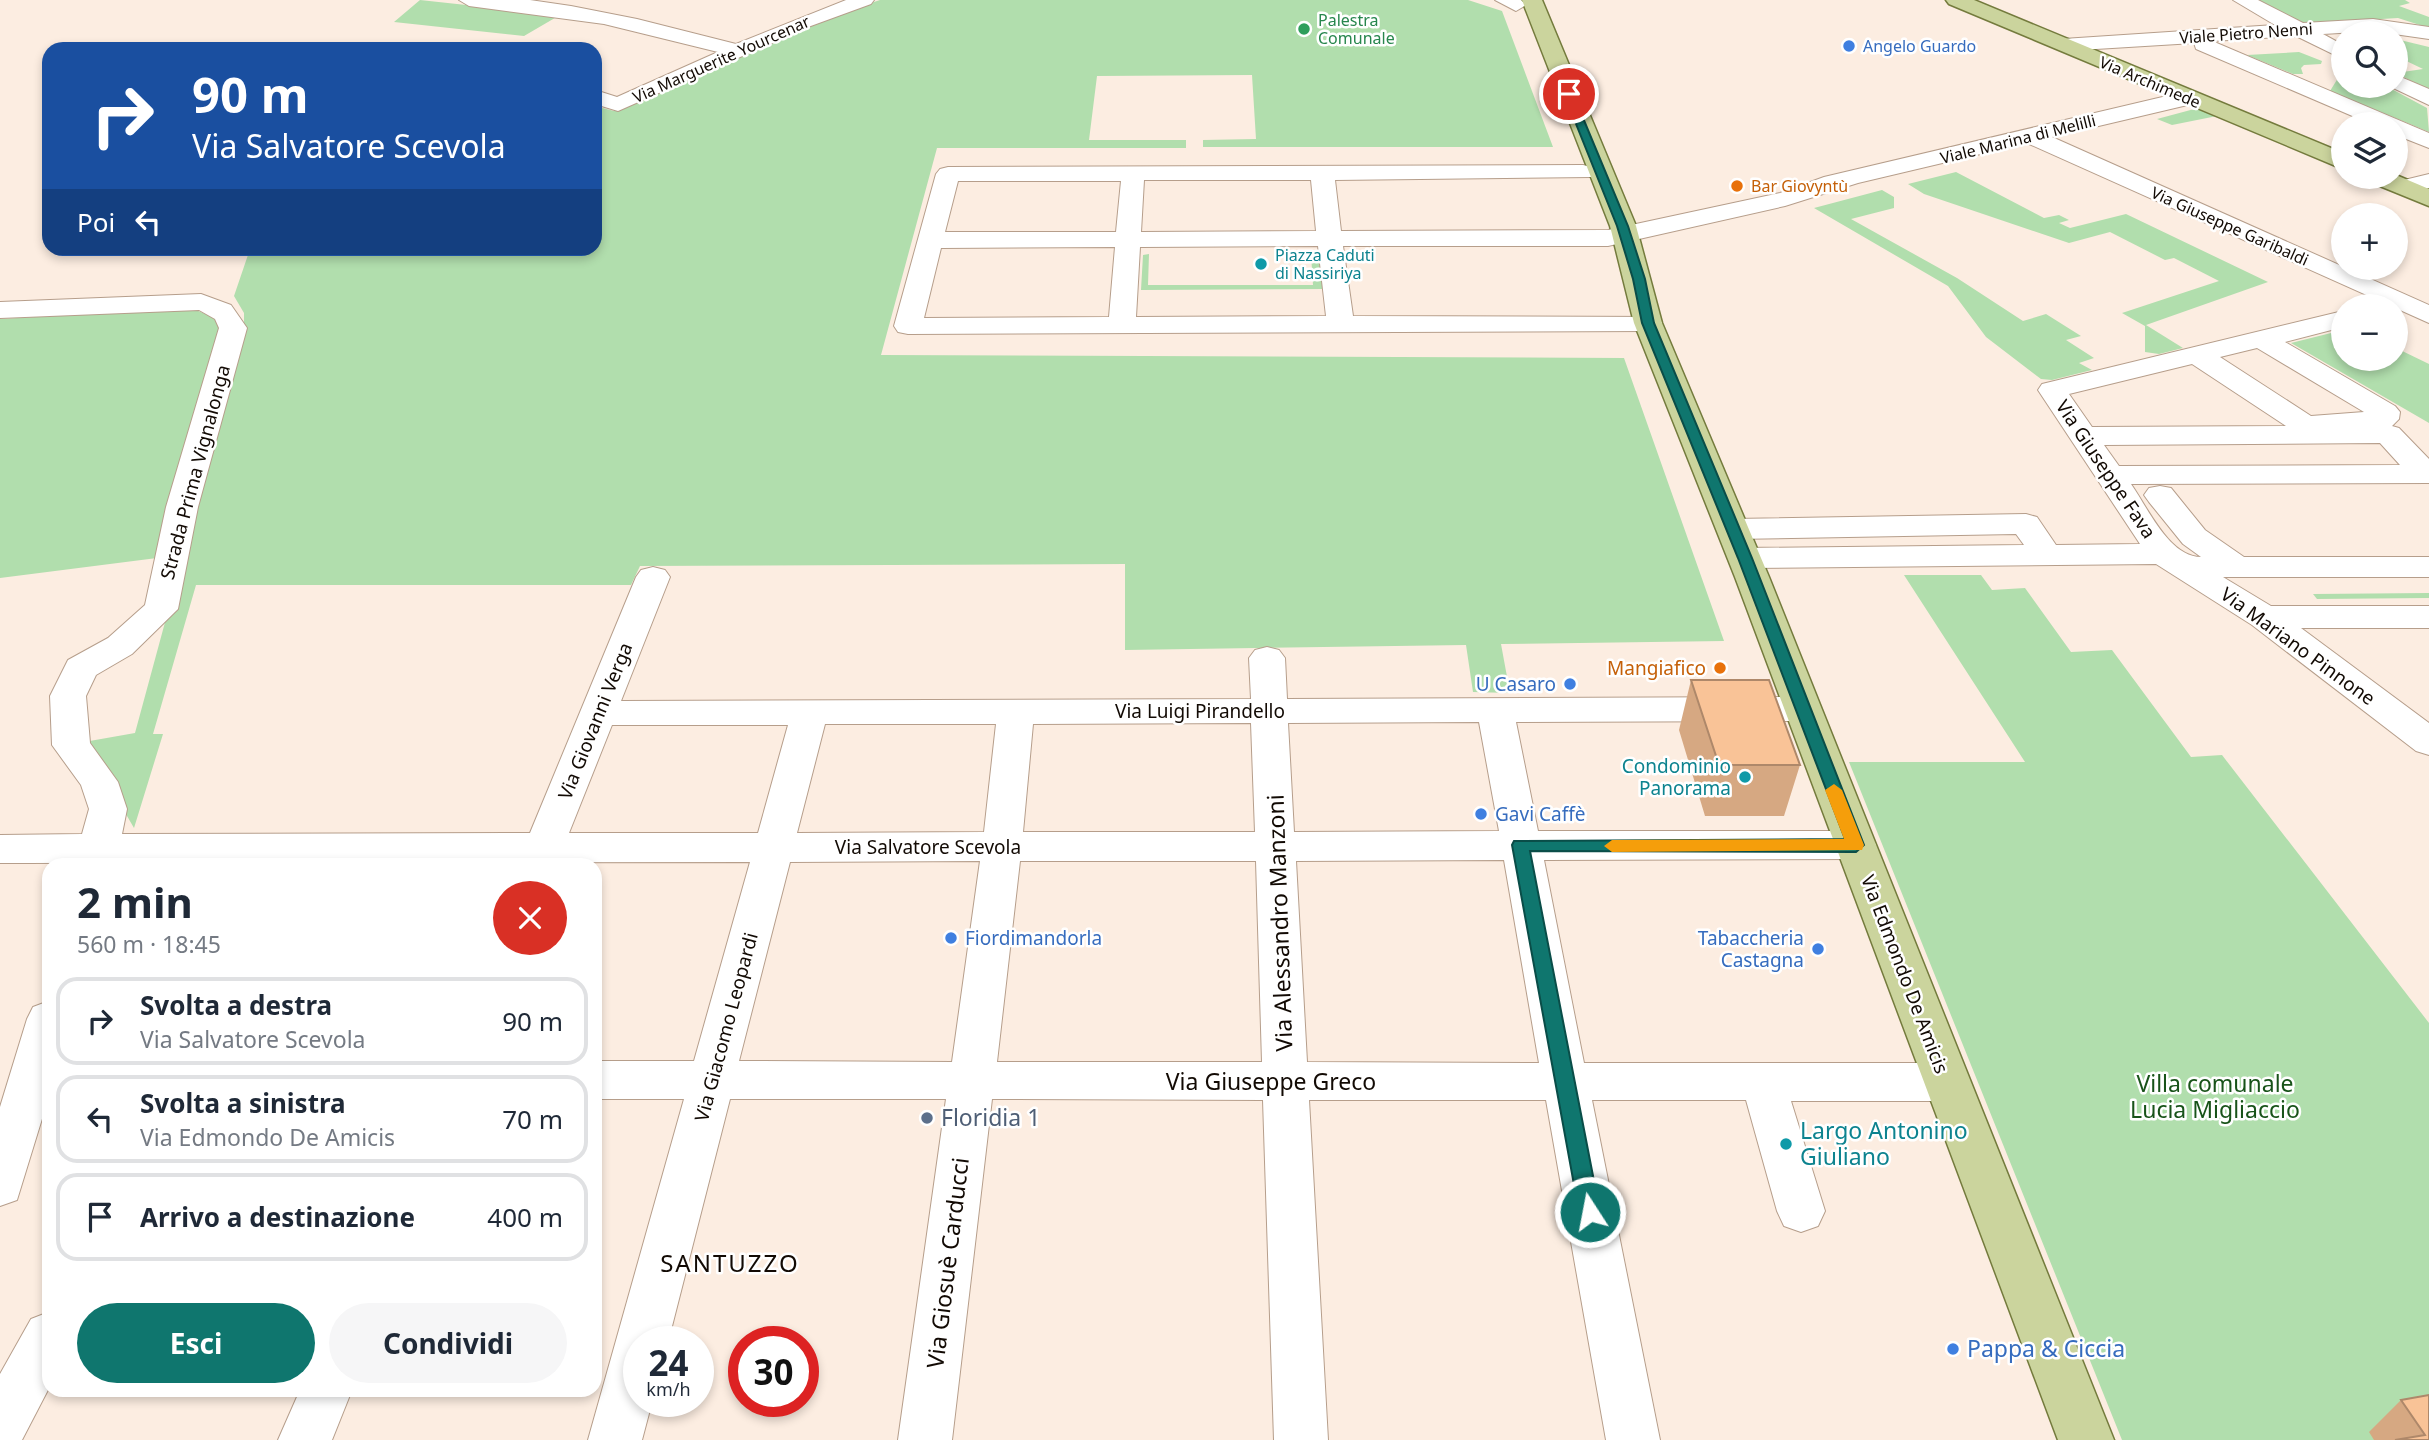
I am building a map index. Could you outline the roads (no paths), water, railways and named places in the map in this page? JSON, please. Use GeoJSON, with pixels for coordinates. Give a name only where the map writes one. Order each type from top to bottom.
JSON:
{"type":"FeatureCollection","features":[{"type":"Feature","properties":{"kind":"main road","name":"Via Archimede"},"geometry":{"type":"LineString","coordinates":[[1956,0],[2331,157]]}},
{"type":"Feature","properties":{"kind":"main road","name":"Via Edmondo De Amicis"},"geometry":{"type":"LineString","coordinates":[[1516,1],[1525,14],[1583,172],[1615,231]]}},
{"type":"Feature","properties":{"kind":"main road","name":"Via Edmondo De Amicis"},"geometry":{"type":"LineString","coordinates":[[1516,1],[1615,231],[1625,282],[1646,318],[1739,544],[2086,1440]]}},
{"type":"Feature","properties":{"kind":"main road"},"geometry":{"type":"LineString","coordinates":[[2408,189],[2429,198]]}},
{"type":"Feature","properties":{"kind":"street"},"geometry":{"type":"LineString","coordinates":[[469,0],[600,17],[689,37],[736,51]]}},
{"type":"Feature","properties":{"kind":"street","name":"Via Marguerite Yourcenar"},"geometry":{"type":"LineString","coordinates":[[602,99],[618,104],[833,4],[863,0]]}},
{"type":"Feature","properties":{"kind":"street"},"geometry":{"type":"LineString","coordinates":[[2243,0],[2331,47]]}},
{"type":"Feature","properties":{"kind":"street","name":"Viale Pietro Nenni"},"geometry":{"type":"LineString","coordinates":[[2072,49],[2203,45],[2307,34],[2331,35]]}},
{"type":"Feature","properties":{"kind":"street","name":"Viale Pietro Nenni"},"geometry":{"type":"LineString","coordinates":[[2072,49],[2331,34]]}},
{"type":"Feature","properties":{"kind":"street"},"geometry":{"type":"LineString","coordinates":[[2203,45],[2362,112]]}},
{"type":"Feature","properties":{"kind":"street"},"geometry":{"type":"LineString","coordinates":[[2408,87],[2429,98]]}},
{"type":"Feature","properties":{"kind":"street","name":"Viale Marina di Melilli"},"geometry":{"type":"LineString","coordinates":[[1615,231],[1673,213],[1848,180],[2188,98]]}},
{"type":"Feature","properties":{"kind":"street"},"geometry":{"type":"LineString","coordinates":[[2408,132],[2429,141]]}},
{"type":"Feature","properties":{"kind":"street","name":"Via Giuseppe Garibaldi"},"geometry":{"type":"LineString","coordinates":[[2031,136],[2409,302],[2429,315]]}},
{"type":"Feature","properties":{"kind":"street"},"geometry":{"type":"LineString","coordinates":[[1583,172],[948,174],[908,326],[1339,324],[1646,318]]}},
{"type":"Feature","properties":{"kind":"street"},"geometry":{"type":"LineString","coordinates":[[1322,173],[1339,324]]}},
{"type":"Feature","properties":{"kind":"street"},"geometry":{"type":"LineString","coordinates":[[1122,325],[1133,174]]}},
{"type":"Feature","properties":{"kind":"street","name":"Viale Marina di Melilli"},"geometry":{"type":"LineString","coordinates":[[1615,231],[1786,199],[1848,180]]}},
{"type":"Feature","properties":{"kind":"street"},"geometry":{"type":"LineString","coordinates":[[2408,186],[2429,181]]}},
{"type":"Feature","properties":{"kind":"street"},"geometry":{"type":"LineString","coordinates":[[929,244],[1330,243],[1615,231]]}},
{"type":"Feature","properties":{"kind":"street","name":"Strada Prima Vignalonga"},"geometry":{"type":"LineString","coordinates":[[0,310],[201,302],[220,308],[230,318],[233,328],[182,507],[161,609],[120,646],[81,668],[68,696],[71,745],[99,782],[108,809],[97,857]]}},
{"type":"Feature","properties":{"kind":"street","name":"Via Giuseppe Fava"},"geometry":{"type":"LineString","coordinates":[[2173,560],[2109,475],[2052,390],[2331,322]]}},
{"type":"Feature","properties":{"kind":"street"},"geometry":{"type":"LineString","coordinates":[[2197,355],[2303,424],[2318,426],[2384,419],[2385,412],[2262,340]]}},
{"type":"Feature","properties":{"kind":"street"},"geometry":{"type":"LineString","coordinates":[[2083,436],[2388,434],[2426,474],[2153,485],[2109,475]]}},
{"type":"Feature","properties":{"kind":"street"},"geometry":{"type":"LineString","coordinates":[[2117,436],[2194,537],[2236,567]]}},
{"type":"Feature","properties":{"kind":"street","name":"Via Giuseppe Fava"},"geometry":{"type":"LineString","coordinates":[[1739,544],[2026,524],[2046,555],[2173,560]]}},
{"type":"Feature","properties":{"kind":"street"},"geometry":{"type":"LineString","coordinates":[[2173,560],[2236,567],[2429,566]]}},
{"type":"Feature","properties":{"kind":"street","name":"Via Mariano Pinnone"},"geometry":{"type":"LineString","coordinates":[[2173,560],[2264,617],[2429,742]]}},
{"type":"Feature","properties":{"kind":"street","name":"Via Giovanni Verga"},"geometry":{"type":"LineString","coordinates":[[540,856],[653,577]]}},
{"type":"Feature","properties":{"kind":"street"},"geometry":{"type":"LineString","coordinates":[[2264,617],[2429,617]]}},
{"type":"Feature","properties":{"kind":"street","name":"Via Alessandro Manzoni"},"geometry":{"type":"LineString","coordinates":[[1267,658],[1272,710],[1301,1440]]}},
{"type":"Feature","properties":{"kind":"street"},"geometry":{"type":"LineString","coordinates":[[1495,708],[1633,1440]]}},
{"type":"Feature","properties":{"kind":"street","name":"Via Luigi Pirandello"},"geometry":{"type":"LineString","coordinates":[[598,713],[1801,709]]}},
{"type":"Feature","properties":{"kind":"street","name":"Via Giacomo Leopardi"},"geometry":{"type":"LineString","coordinates":[[646,1326],[810,712]]}},
{"type":"Feature","properties":{"kind":"street","name":"Via Giosuè Carducci"},"geometry":{"type":"LineString","coordinates":[[925,1440],[1002,847],[1016,712]]}},
{"type":"Feature","properties":{"kind":"street","name":"Via Salvatore Scevola"},"geometry":{"type":"LineString","coordinates":[[0,849],[97,857],[311,857],[540,856],[774,846],[1856,845]]}},
{"type":"Feature","properties":{"kind":"street"},"geometry":{"type":"LineString","coordinates":[[0,1185],[26,1081],[42,1037]]}},
{"type":"Feature","properties":{"kind":"street","name":"Via Giuseppe Greco"},"geometry":{"type":"LineString","coordinates":[[602,1080],[1947,1082]]}},
{"type":"Feature","properties":{"kind":"street"},"geometry":{"type":"LineString","coordinates":[[1763,1082],[1801,1211]]}},
{"type":"Feature","properties":{"kind":"street"},"geometry":{"type":"LineString","coordinates":[[0,1427],[42,1349]]}},
{"type":"Feature","properties":{"kind":"street"},"geometry":{"type":"LineString","coordinates":[[305,1440],[323,1397]]}},
{"type":"Feature","properties":{"kind":"street"},"geometry":{"type":"LineString","coordinates":[[615,1440],[623,1411]]}},
{"type":"Feature","properties":{"kind":"place","name":"Palestra Comunale"},"geometry":{"type":"Point","coordinates":[1304,29]}},
{"type":"Feature","properties":{"kind":"place","name":"Angelo Guardo"},"geometry":{"type":"Point","coordinates":[1849,46]}},
{"type":"Feature","properties":{"kind":"place","name":"Bar Giovyntù"},"geometry":{"type":"Point","coordinates":[1737,186]}},
{"type":"Feature","properties":{"kind":"place","name":"Piazza Caduti di Nassiriya"},"geometry":{"type":"Point","coordinates":[1261,264]}},
{"type":"Feature","properties":{"kind":"place","name":"Mangiafico"},"geometry":{"type":"Point","coordinates":[1720,668]}},
{"type":"Feature","properties":{"kind":"place","name":"U Casaro"},"geometry":{"type":"Point","coordinates":[1570,684]}},
{"type":"Feature","properties":{"kind":"place","name":"Condominio Panorama"},"geometry":{"type":"Point","coordinates":[1745,777]}},
{"type":"Feature","properties":{"kind":"place","name":"Gavi Caffè"},"geometry":{"type":"Point","coordinates":[1481,814]}},
{"type":"Feature","properties":{"kind":"place","name":"Fiordimandorla"},"geometry":{"type":"Point","coordinates":[951,938]}},
{"type":"Feature","properties":{"kind":"place","name":"Tabaccheria Castagna"},"geometry":{"type":"Point","coordinates":[1818,949]}},
{"type":"Feature","properties":{"kind":"place","name":"Floridia 1"},"geometry":{"type":"Point","coordinates":[927,1118]}},
{"type":"Feature","properties":{"kind":"place","name":"Largo Antonino Giuliano"},"geometry":{"type":"Point","coordinates":[1786,1144]}},
{"type":"Feature","properties":{"kind":"place","name":"Pappa & Ciccia"},"geometry":{"type":"Point","coordinates":[1953,1349]}},
{"type":"Feature","properties":{"kind":"district","name":"SANTUZZO"},"geometry":{"type":"Point","coordinates":[730,1264]}},
{"type":"Feature","properties":{"kind":"park label","name":"Villa comunale Lucia Migliaccio"},"geometry":{"type":"Point","coordinates":[2215,1097]}}]}
